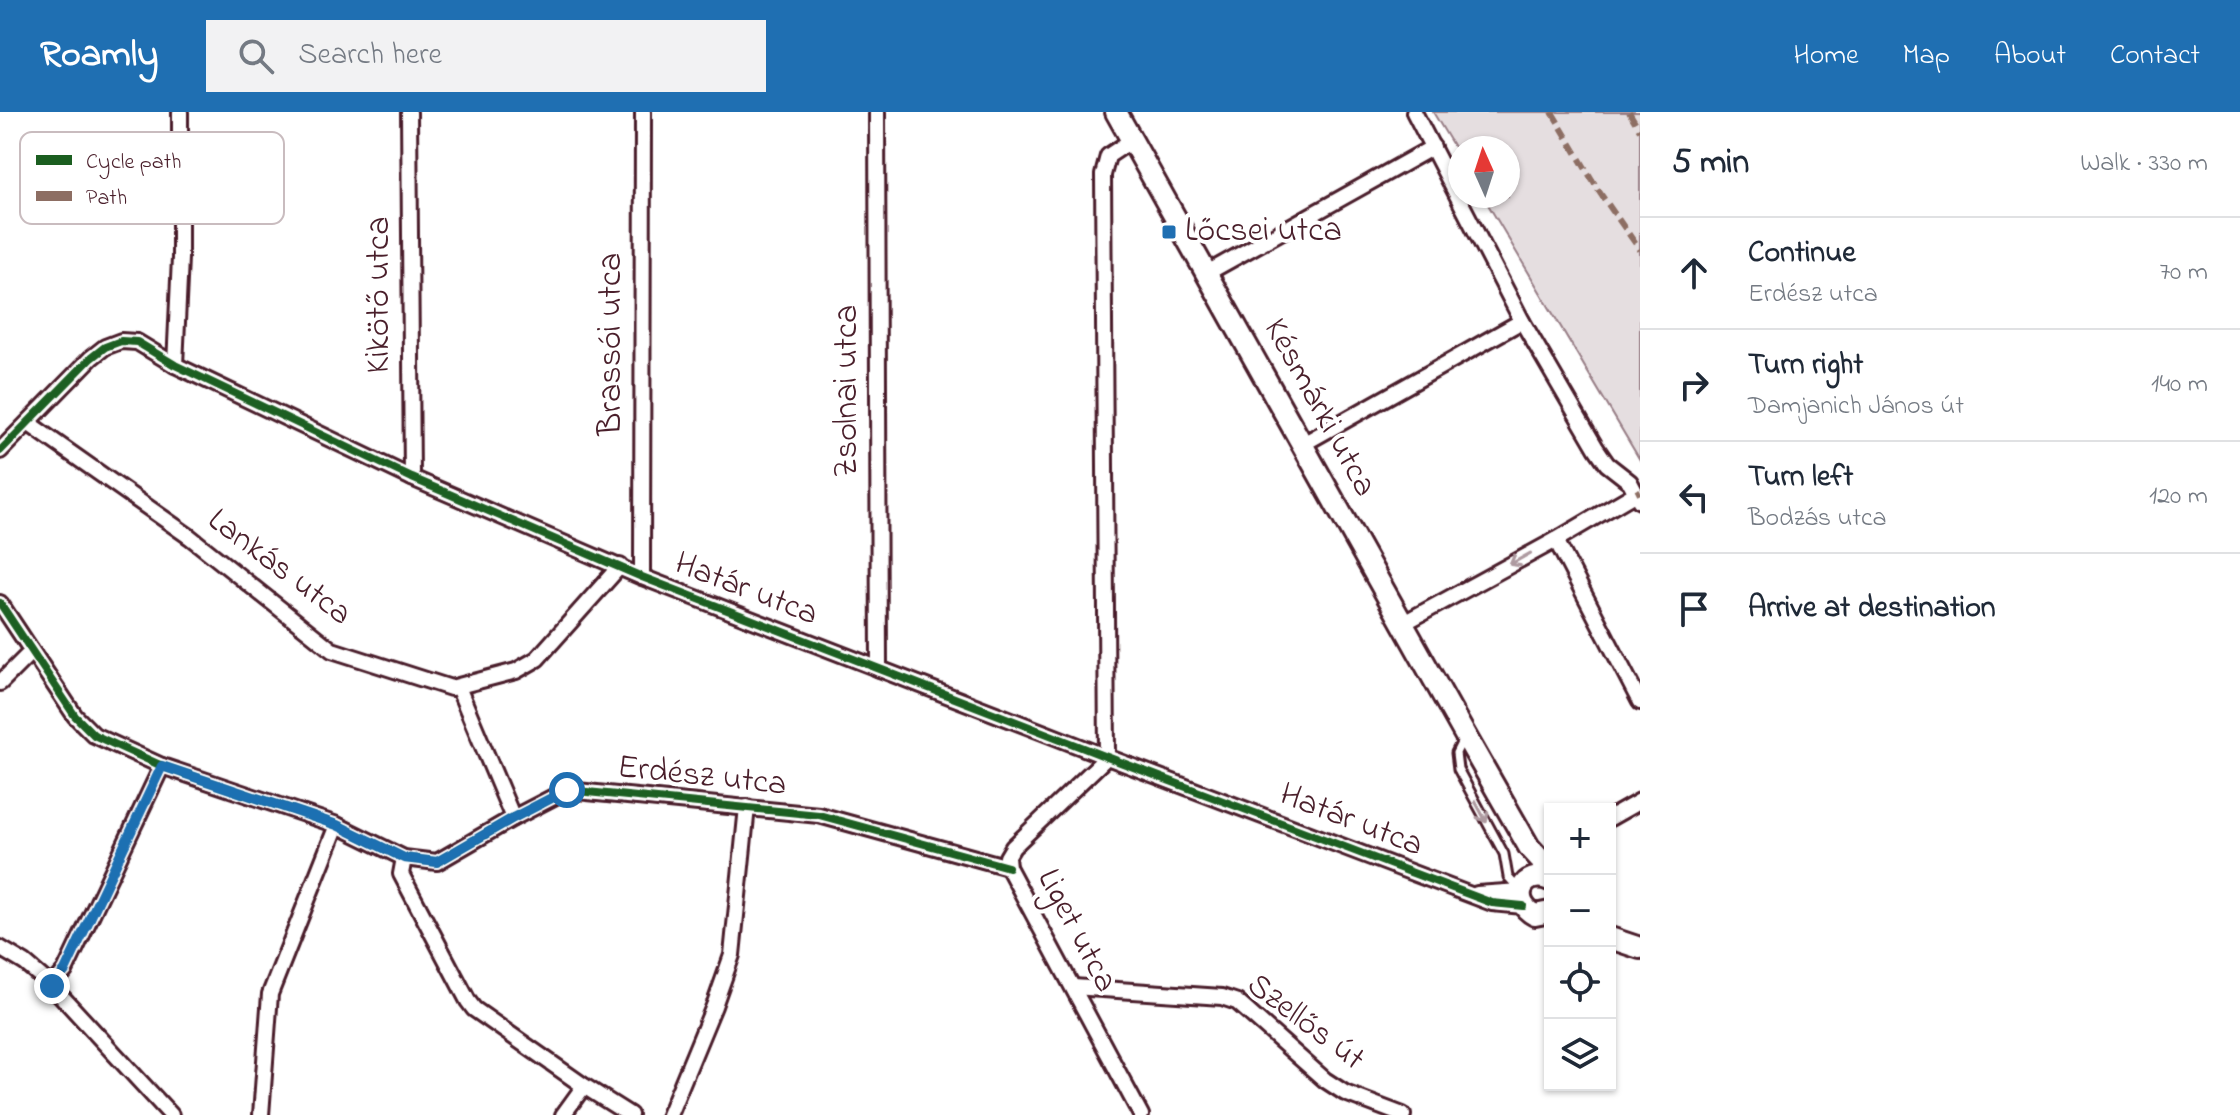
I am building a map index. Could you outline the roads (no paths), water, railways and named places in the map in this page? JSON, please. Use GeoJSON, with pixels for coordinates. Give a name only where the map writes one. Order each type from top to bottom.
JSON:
{"type":"FeatureCollection","features":[{"type":"Feature","properties":{"kind":"street","name":"Kikötő utca"},"geometry":{"type":"LineString","coordinates":[[409,112],[412,478]]}},
{"type":"Feature","properties":{"kind":"street","name":"Brassói utca"},"geometry":{"type":"LineString","coordinates":[[642,577],[643,112]]}},
{"type":"Feature","properties":{"kind":"street","name":"Zsolnai utca"},"geometry":{"type":"LineString","coordinates":[[877,112],[879,669]]}},
{"type":"Feature","properties":{"kind":"street","name":"Késmárki utca"},"geometry":{"type":"LineString","coordinates":[[1116,112],[1402,624],[1547,875]]}},
{"type":"Feature","properties":{"kind":"street"},"geometry":{"type":"LineString","coordinates":[[1402,624],[1638,497],[1630,482],[1607,464],[1522,321],[1414,112]]}},
{"type":"Feature","properties":{"kind":"street"},"geometry":{"type":"LineString","coordinates":[[1107,757],[1103,175],[1108,156],[1132,140]]}},
{"type":"Feature","properties":{"kind":"street"},"geometry":{"type":"LineString","coordinates":[[1207,273],[1433,147]]}},
{"type":"Feature","properties":{"kind":"street"},"geometry":{"type":"LineString","coordinates":[[175,365],[180,224]]}},
{"type":"Feature","properties":{"kind":"street"},"geometry":{"type":"LineString","coordinates":[[1303,444],[1522,321]]}},
{"type":"Feature","properties":{"kind":"street","name":"Határ utca"},"geometry":{"type":"LineString","coordinates":[[0,451],[91,358],[105,347],[121,341],[137,342],[175,365],[412,478],[642,577],[1492,903],[1523,892]]}},
{"type":"Feature","properties":{"kind":"street","name":"Lankás utca"},"geometry":{"type":"LineString","coordinates":[[28,423],[190,537],[332,650],[451,688],[516,671],[537,659],[620,566]]}},
{"type":"Feature","properties":{"kind":"street"},"geometry":{"type":"LineString","coordinates":[[1556,540],[1640,702]]}},
{"type":"Feature","properties":{"kind":"street"},"geometry":{"type":"LineString","coordinates":[[0,603],[75,716],[94,735],[162,766],[337,825],[404,858],[401,874],[474,1009],[630,1115]]}},
{"type":"Feature","properties":{"kind":"street"},"geometry":{"type":"LineString","coordinates":[[0,683],[31,652]]}},
{"type":"Feature","properties":{"kind":"street"},"geometry":{"type":"LineString","coordinates":[[458,687],[513,818]]}},
{"type":"Feature","properties":{"kind":"street","name":"Liget utca"},"geometry":{"type":"LineString","coordinates":[[1107,757],[1013,847],[1007,857],[1008,867],[1141,1115]]}},
{"type":"Feature","properties":{"kind":"street"},"geometry":{"type":"LineString","coordinates":[[52,986],[65,971],[162,766]]}},
{"type":"Feature","properties":{"kind":"street","name":"Erdész utca"},"geometry":{"type":"LineString","coordinates":[[404,858],[437,862],[567,790],[819,815],[1008,867]]}},
{"type":"Feature","properties":{"kind":"street"},"geometry":{"type":"LineString","coordinates":[[1616,815],[1639,804]]}},
{"type":"Feature","properties":{"kind":"street"},"geometry":{"type":"LineString","coordinates":[[669,1115],[732,955],[747,807]]}},
{"type":"Feature","properties":{"kind":"street"},"geometry":{"type":"LineString","coordinates":[[261,1115],[270,994],[337,825]]}},
{"type":"Feature","properties":{"kind":"street"},"geometry":{"type":"LineString","coordinates":[[1529,847],[1523,892],[1535,915],[1544,915]]}},
{"type":"Feature","properties":{"kind":"street"},"geometry":{"type":"LineString","coordinates":[[1523,892],[1541,876],[1544,878]]}},
{"type":"Feature","properties":{"kind":"street"},"geometry":{"type":"LineString","coordinates":[[1616,940],[1640,948]]}},
{"type":"Feature","properties":{"kind":"street"},"geometry":{"type":"LineString","coordinates":[[0,948],[25,963],[52,986],[171,1115]]}},
{"type":"Feature","properties":{"kind":"street","name":"Szellős út"},"geometry":{"type":"LineString","coordinates":[[1073,987],[1222,997],[1237,1002],[1325,1080],[1345,1093],[1403,1115]]}},
{"type":"Feature","properties":{"kind":"street"},"geometry":{"type":"LineString","coordinates":[[563,1115],[584,1086]]}},
{"type":"Feature","properties":{"kind":"lane"},"geometry":{"type":"LineString","coordinates":[[1465,735],[1456,753],[1458,769],[1504,854],[1508,877],[1523,892]]}},
{"type":"Feature","properties":{"kind":"place","name":"Lőcsei utca"},"geometry":{"type":"Point","coordinates":[1169,232]}}]}
